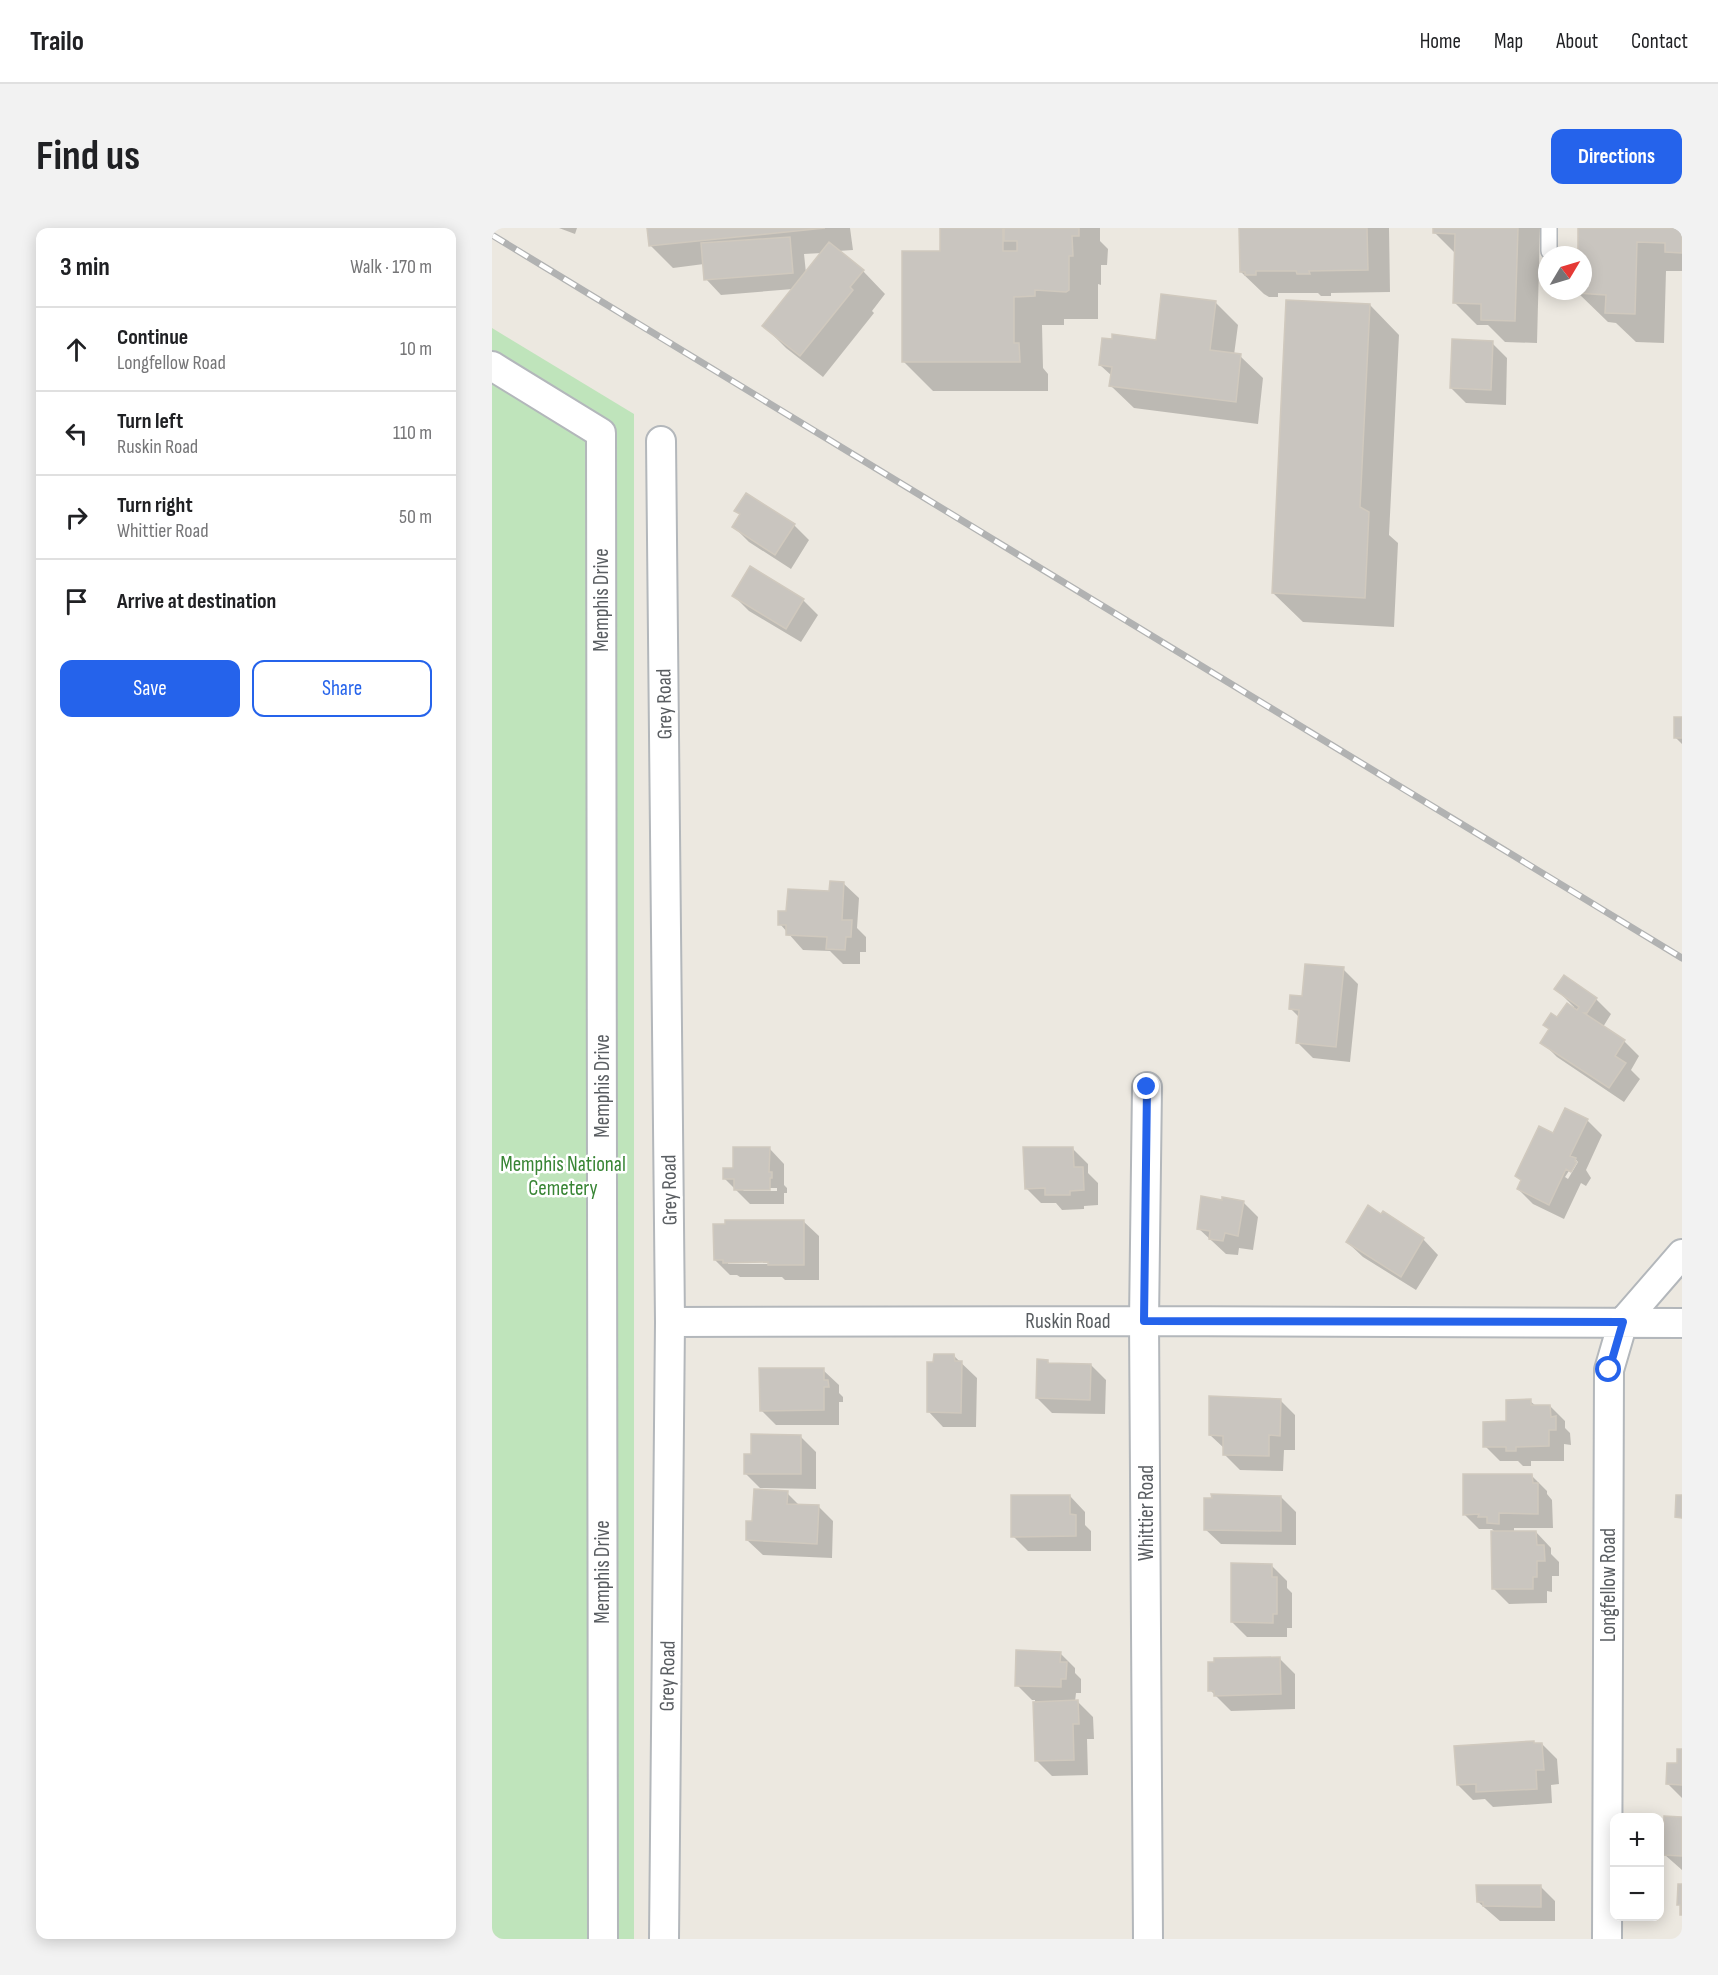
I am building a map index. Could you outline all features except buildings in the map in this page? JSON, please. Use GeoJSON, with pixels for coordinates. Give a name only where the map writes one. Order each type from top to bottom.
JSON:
{"type":"FeatureCollection","features":[{"type":"Feature","properties":{"kind":"street","name":"Memphis Drive"},"geometry":{"type":"LineString","coordinates":[[492,366],[601,433],[603,1939]]}},
{"type":"Feature","properties":{"kind":"street","name":"Grey Road"},"geometry":{"type":"LineString","coordinates":[[661,441],[670,1322],[664,1939]]}},
{"type":"Feature","properties":{"kind":"street","name":"Whittier Road"},"geometry":{"type":"LineString","coordinates":[[1147,1087],[1144,1321],[1149,1939]]}},
{"type":"Feature","properties":{"kind":"street","name":"Longfellow Road"},"geometry":{"type":"LineString","coordinates":[[1607,1939],[1609,1370],[1623,1322],[1682,1254]]}},
{"type":"Feature","properties":{"kind":"street","name":"Ruskin Road"},"geometry":{"type":"LineString","coordinates":[[670,1322],[1682,1323]]}},
{"type":"Feature","properties":{"kind":"lane"},"geometry":{"type":"LineString","coordinates":[[1549,228],[1549,246]]}},
{"type":"Feature","properties":{"kind":"green space","name":"Memphis National Cemetery"},"geometry":{"type":"Polygon","coordinates":[[[492,328],[634,414],[634,1939],[492,1939],[492,328]]]}},
{"type":"Feature","properties":{"kind":"railway"},"geometry":{"type":"LineString","coordinates":[[492,235],[1682,958]]}},
{"type":"Feature","properties":{"kind":"route"},"geometry":{"type":"LineString","coordinates":[[1147,1087],[1144,1321],[1623,1322],[1609,1370]]}}]}
